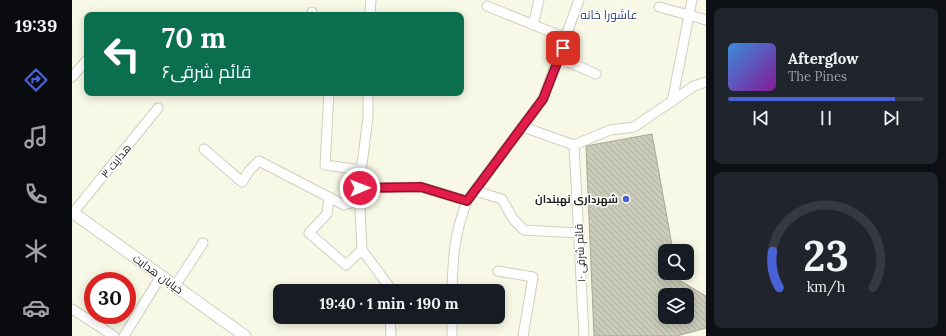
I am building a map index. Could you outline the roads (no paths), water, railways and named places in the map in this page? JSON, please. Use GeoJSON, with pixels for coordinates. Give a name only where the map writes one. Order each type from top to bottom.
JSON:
{"type":"FeatureCollection","features":[{"type":"Feature","properties":{"kind":"street"},"geometry":{"type":"LineString","coordinates":[[370,12],[371,0]]}},
{"type":"Feature","properties":{"kind":"street"},"geometry":{"type":"LineString","coordinates":[[533,25],[538,0]]}},
{"type":"Feature","properties":{"kind":"street"},"geometry":{"type":"LineString","coordinates":[[452,284],[453,248],[467,201],[476,191],[543,99],[579,0]]}},
{"type":"Feature","properties":{"kind":"street"},"geometry":{"type":"LineString","coordinates":[[672,102],[692,0]]}},
{"type":"Feature","properties":{"kind":"street"},"geometry":{"type":"LineString","coordinates":[[487,6],[566,38]]}},
{"type":"Feature","properties":{"kind":"street"},"geometry":{"type":"LineString","coordinates":[[659,7],[706,20]]}},
{"type":"Feature","properties":{"kind":"street"},"geometry":{"type":"LineString","coordinates":[[559,58],[596,74]]}},
{"type":"Feature","properties":{"kind":"street"},"geometry":{"type":"LineString","coordinates":[[72,77],[84,63]]}},
{"type":"Feature","properties":{"kind":"street"},"geometry":{"type":"LineString","coordinates":[[522,127],[574,146],[610,130],[634,127],[694,86],[706,82]]}},
{"type":"Feature","properties":{"kind":"street"},"geometry":{"type":"LineString","coordinates":[[329,96],[325,165],[362,170]]}},
{"type":"Feature","properties":{"kind":"street"},"geometry":{"type":"LineString","coordinates":[[368,96],[368,117],[360,188],[362,250],[387,284]]}},
{"type":"Feature","properties":{"kind":"street","name":"هدایت ۳"},"geometry":{"type":"LineString","coordinates":[[72,213],[158,108]]}},
{"type":"Feature","properties":{"kind":"street","name":"قائم شرقی ۱۰"},"geometry":{"type":"LineString","coordinates":[[574,146],[584,336]]}},
{"type":"Feature","properties":{"kind":"street"},"geometry":{"type":"LineString","coordinates":[[204,149],[242,182],[249,171],[259,161],[344,205],[360,200]]}},
{"type":"Feature","properties":{"kind":"street"},"geometry":{"type":"LineString","coordinates":[[360,188],[421,187],[467,201]]}},
{"type":"Feature","properties":{"kind":"street"},"geometry":{"type":"LineString","coordinates":[[476,191],[502,199],[513,219],[524,230],[579,233]]}},
{"type":"Feature","properties":{"kind":"street"},"geometry":{"type":"LineString","coordinates":[[329,197],[327,214],[309,233],[346,265],[362,250]]}},
{"type":"Feature","properties":{"kind":"street","name":"خیابان هدایت"},"geometry":{"type":"LineString","coordinates":[[72,213],[245,336]]}},
{"type":"Feature","properties":{"kind":"street"},"geometry":{"type":"LineString","coordinates":[[175,286],[203,243]]}},
{"type":"Feature","properties":{"kind":"street"},"geometry":{"type":"LineString","coordinates":[[498,272],[533,277],[523,336]]}},
{"type":"Feature","properties":{"kind":"street"},"geometry":{"type":"LineString","coordinates":[[124,336],[161,276]]}},
{"type":"Feature","properties":{"kind":"street"},"geometry":{"type":"LineString","coordinates":[[72,308],[114,336]]}},
{"type":"Feature","properties":{"kind":"street"},"geometry":{"type":"LineString","coordinates":[[390,324],[391,336]]}},
{"type":"Feature","properties":{"kind":"street"},"geometry":{"type":"LineString","coordinates":[[452,324],[452,336]]}},
{"type":"Feature","properties":{"kind":"place","name":"شهرداری نهبندان"},"geometry":{"type":"Point","coordinates":[626,199]}},
{"type":"Feature","properties":{"kind":"district","name":"عاشورا خانه"},"geometry":{"type":"Point","coordinates":[609,15]}}]}
